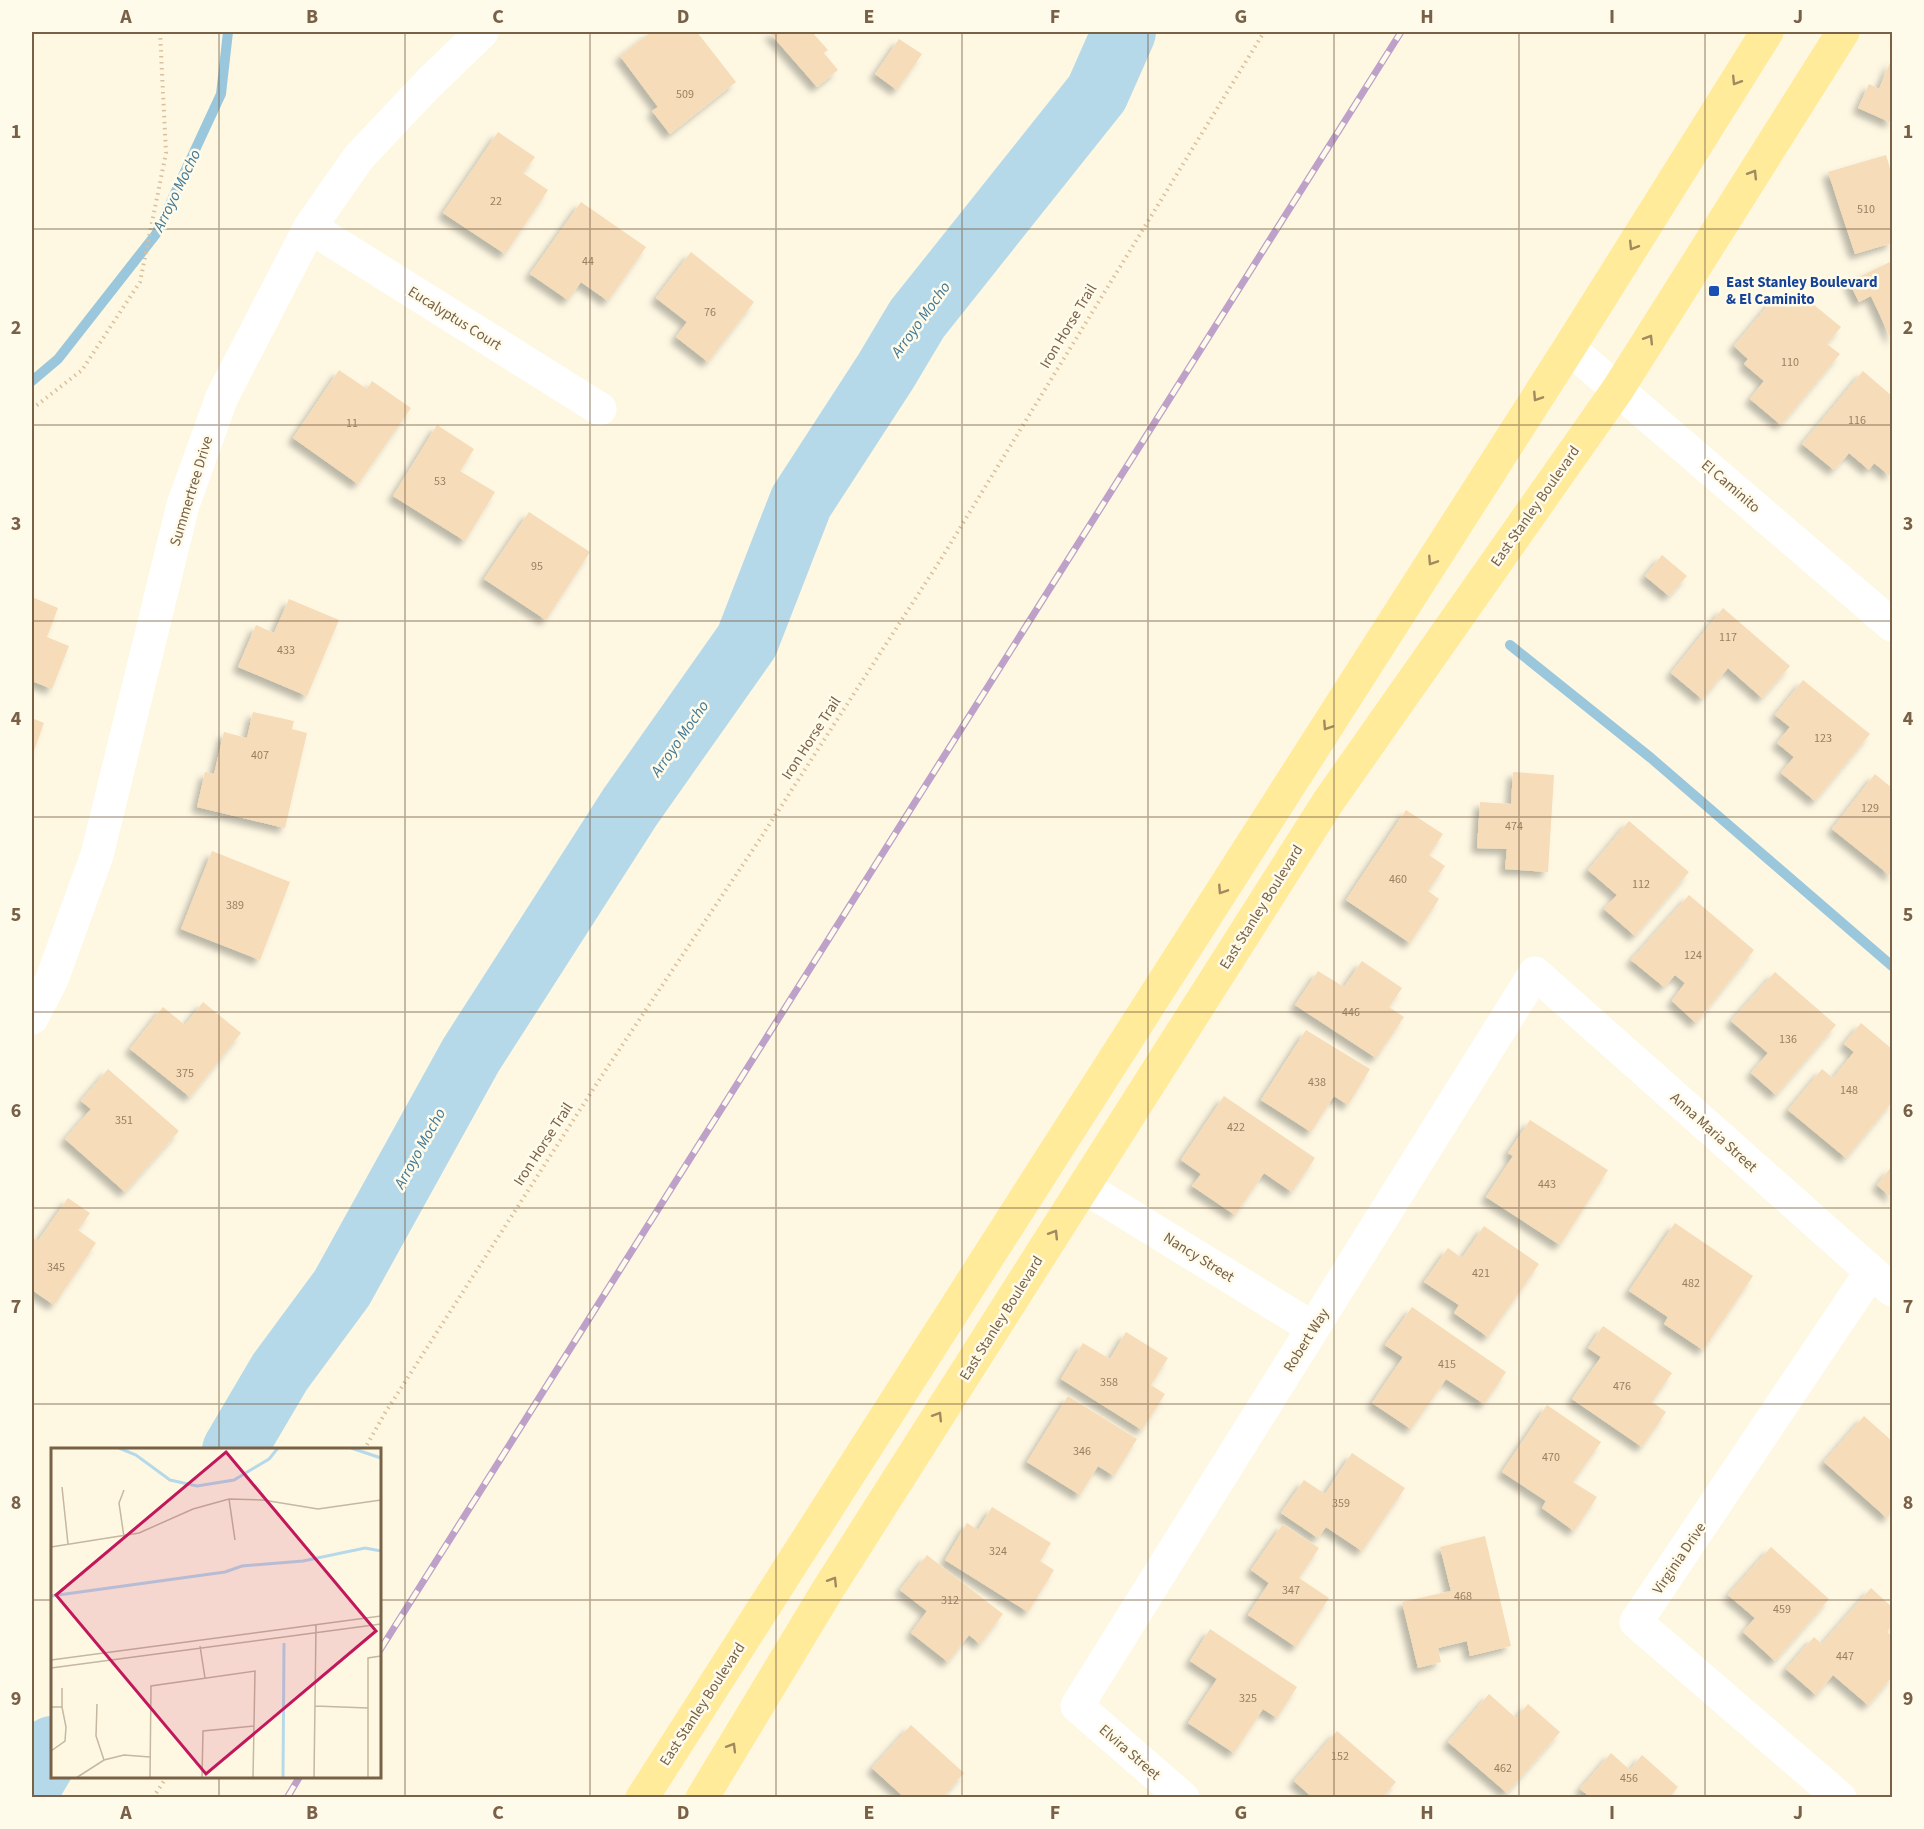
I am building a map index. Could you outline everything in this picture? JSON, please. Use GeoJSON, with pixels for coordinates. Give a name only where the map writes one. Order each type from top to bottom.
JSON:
{"type":"FeatureCollection","features":[{"type":"Feature","properties":{"kind":"main road","name":"East Stanley Boulevard"},"geometry":{"type":"LineString","coordinates":[[642,1797],[1569,348],[1767,32]]}},
{"type":"Feature","properties":{"kind":"main road","name":"East Stanley Boulevard"},"geometry":{"type":"LineString","coordinates":[[702,1797],[827,1591],[1328,802],[1618,389],[1843,32]]}},
{"type":"Feature","properties":{"kind":"street","name":"Summertree Drive"},"geometry":{"type":"LineString","coordinates":[[32,1018],[52,979],[97,855],[183,505],[222,397],[310,227],[359,157],[429,83],[482,32]]}},
{"type":"Feature","properties":{"kind":"street","name":"Eucalyptus Court"},"geometry":{"type":"LineString","coordinates":[[310,227],[600,409]]}},
{"type":"Feature","properties":{"kind":"street","name":"El Caminito"},"geometry":{"type":"LineString","coordinates":[[1569,348],[1893,625]]}},
{"type":"Feature","properties":{"kind":"street","name":"Anna Maria Street"},"geometry":{"type":"LineString","coordinates":[[1535,973],[1882,1281]]}},
{"type":"Feature","properties":{"kind":"street","name":"Robert Way"},"geometry":{"type":"LineString","coordinates":[[1077,1706],[1535,973]]}},
{"type":"Feature","properties":{"kind":"street","name":"Nancy Street"},"geometry":{"type":"LineString","coordinates":[[1084,1187],[1313,1328]]}},
{"type":"Feature","properties":{"kind":"street","name":"Virginia Drive"},"geometry":{"type":"LineString","coordinates":[[1840,1797],[1636,1622],[1882,1281]]}},
{"type":"Feature","properties":{"kind":"street","name":"Elvira Street"},"geometry":{"type":"LineString","coordinates":[[1077,1706],[1183,1797]]}},
{"type":"Feature","properties":{"kind":"path"},"geometry":{"type":"LineString","coordinates":[[32,409],[82,370],[141,282],[166,153],[160,32]]}},
{"type":"Feature","properties":{"kind":"path","name":"Iron Horse Trail"},"geometry":{"type":"LineString","coordinates":[[365,1448],[597,1083],[766,830],[941,559],[1264,32]]}},
{"type":"Feature","properties":{"kind":"path"},"geometry":{"type":"LineString","coordinates":[[153,1797],[166,1778]]}},
{"type":"Feature","properties":{"kind":"building"},"geometry":{"type":"Polygon","coordinates":[[[651,32],[697,32],[736,82],[670,134],[652,111],[658,107],[620,56],[651,32]]]}},
{"type":"Feature","properties":{"kind":"building"},"geometry":{"type":"Polygon","coordinates":[[[769,32],[812,32],[828,50],[824,53],[838,70],[817,87],[769,32]]]}},
{"type":"Feature","properties":{"kind":"building"},"geometry":{"type":"Polygon","coordinates":[[[899,39],[922,54],[897,90],[875,74],[899,39]]]}},
{"type":"Feature","properties":{"kind":"building"},"geometry":{"type":"Polygon","coordinates":[[[1892,58],[1892,123],[1858,108],[1869,84],[1879,89],[1892,58]]]}},
{"type":"Feature","properties":{"kind":"building"},"geometry":{"type":"Polygon","coordinates":[[[498,132],[535,157],[523,173],[548,190],[505,254],[443,213],[498,132]]]}},
{"type":"Feature","properties":{"kind":"building"},"geometry":{"type":"Polygon","coordinates":[[[1886,155],[1892,175],[1892,243],[1855,254],[1828,172],[1886,155]]]}},
{"type":"Feature","properties":{"kind":"building"},"geometry":{"type":"Polygon","coordinates":[[[581,202],[646,247],[608,301],[581,282],[568,300],[530,274],[581,202]]]}},
{"type":"Feature","properties":{"kind":"building"},"geometry":{"type":"Polygon","coordinates":[[[691,252],[754,302],[708,362],[676,337],[687,322],[656,298],[691,252]]]}},
{"type":"Feature","properties":{"kind":"building"},"geometry":{"type":"Polygon","coordinates":[[[1892,261],[1892,341],[1871,296],[1859,302],[1849,282],[1892,261]]]}},
{"type":"Feature","properties":{"kind":"building"},"geometry":{"type":"Polygon","coordinates":[[[1802,295],[1841,327],[1827,344],[1840,354],[1781,425],[1750,399],[1764,381],[1744,364],[1748,359],[1734,346],[1775,297],[1790,309],[1802,295]]]}},
{"type":"Feature","properties":{"kind":"building"},"geometry":{"type":"Polygon","coordinates":[[[339,370],[367,389],[372,381],[411,408],[358,484],[293,438],[339,370]]]}},
{"type":"Feature","properties":{"kind":"building"},"geometry":{"type":"Polygon","coordinates":[[[1863,371],[1892,396],[1892,471],[1889,475],[1874,463],[1869,470],[1849,453],[1834,470],[1802,444],[1863,371]]]}},
{"type":"Feature","properties":{"kind":"building"},"geometry":{"type":"Polygon","coordinates":[[[437,425],[474,449],[460,471],[495,492],[465,541],[393,496],[437,425]]]}},
{"type":"Feature","properties":{"kind":"building"},"geometry":{"type":"Polygon","coordinates":[[[529,512],[590,552],[546,620],[484,579],[529,512]]]}},
{"type":"Feature","properties":{"kind":"building"},"geometry":{"type":"Polygon","coordinates":[[[1662,555],[1687,576],[1669,596],[1645,576],[1662,555]]]}},
{"type":"Feature","properties":{"kind":"building"},"geometry":{"type":"Polygon","coordinates":[[[32,597],[58,608],[47,637],[69,646],[52,689],[32,681],[32,597]]]}},
{"type":"Feature","properties":{"kind":"building"},"geometry":{"type":"Polygon","coordinates":[[[289,599],[339,620],[307,696],[238,667],[256,625],[274,633],[289,599]]]}},
{"type":"Feature","properties":{"kind":"building"},"geometry":{"type":"Polygon","coordinates":[[[1723,608],[1790,666],[1762,698],[1728,668],[1702,699],[1671,673],[1723,608]]]}},
{"type":"Feature","properties":{"kind":"building"},"geometry":{"type":"Polygon","coordinates":[[[1803,680],[1870,734],[1815,801],[1781,773],[1794,757],[1777,743],[1790,727],[1775,715],[1803,680]]]}},
{"type":"Feature","properties":{"kind":"building"},"geometry":{"type":"Polygon","coordinates":[[[253,712],[294,721],[292,729],[307,733],[285,828],[197,807],[205,772],[214,774],[224,732],[247,738],[253,712]]]}},
{"type":"Feature","properties":{"kind":"building"},"geometry":{"type":"Polygon","coordinates":[[[32,718],[44,723],[32,756],[32,718]]]}},
{"type":"Feature","properties":{"kind":"building"},"geometry":{"type":"Polygon","coordinates":[[[1513,772],[1554,775],[1548,872],[1505,869],[1507,849],[1477,848],[1480,802],[1511,804],[1513,772]]]}},
{"type":"Feature","properties":{"kind":"building"},"geometry":{"type":"Polygon","coordinates":[[[1875,774],[1892,788],[1892,877],[1832,829],[1875,774]]]}},
{"type":"Feature","properties":{"kind":"building"},"geometry":{"type":"Polygon","coordinates":[[[1406,810],[1443,834],[1429,855],[1445,866],[1428,891],[1439,899],[1410,943],[1346,900],[1406,810]]]}},
{"type":"Feature","properties":{"kind":"building"},"geometry":{"type":"Polygon","coordinates":[[[1629,821],[1689,872],[1635,936],[1604,909],[1617,895],[1588,870],[1629,821]]]}},
{"type":"Feature","properties":{"kind":"building"},"geometry":{"type":"Polygon","coordinates":[[[212,851],[290,882],[260,960],[181,929],[212,851]]]}},
{"type":"Feature","properties":{"kind":"building"},"geometry":{"type":"Polygon","coordinates":[[[1689,895],[1754,950],[1696,1023],[1672,1001],[1685,983],[1675,975],[1664,987],[1631,960],[1689,895]]]}},
{"type":"Feature","properties":{"kind":"building"},"geometry":{"type":"Polygon","coordinates":[[[1362,961],[1402,988],[1389,1007],[1404,1017],[1376,1058],[1295,1005],[1318,971],[1344,987],[1362,961]]]}},
{"type":"Feature","properties":{"kind":"building"},"geometry":{"type":"Polygon","coordinates":[[[1775,972],[1836,1025],[1776,1095],[1751,1073],[1768,1053],[1731,1021],[1775,972]]]}},
{"type":"Feature","properties":{"kind":"building"},"geometry":{"type":"Polygon","coordinates":[[[203,1002],[241,1033],[190,1097],[130,1049],[163,1007],[185,1025],[203,1002]]]}},
{"type":"Feature","properties":{"kind":"building"},"geometry":{"type":"Polygon","coordinates":[[[1861,1023],[1892,1049],[1892,1102],[1846,1158],[1788,1110],[1822,1069],[1833,1078],[1854,1052],[1844,1044],[1861,1023]]]}},
{"type":"Feature","properties":{"kind":"building"},"geometry":{"type":"Polygon","coordinates":[[[1306,1030],[1370,1069],[1348,1105],[1334,1096],[1311,1132],[1261,1100],[1306,1030]]]}},
{"type":"Feature","properties":{"kind":"building"},"geometry":{"type":"Polygon","coordinates":[[[108,1069],[179,1131],[125,1192],[65,1139],[91,1109],[81,1101],[108,1069]]]}},
{"type":"Feature","properties":{"kind":"building"},"geometry":{"type":"Polygon","coordinates":[[[1224,1096],[1315,1158],[1292,1192],[1264,1173],[1235,1215],[1192,1186],[1201,1174],[1181,1160],[1224,1096]]]}},
{"type":"Feature","properties":{"kind":"building"},"geometry":{"type":"Polygon","coordinates":[[[1530,1120],[1608,1170],[1560,1245],[1486,1197],[1513,1156],[1508,1153],[1530,1120]]]}},
{"type":"Feature","properties":{"kind":"building"},"geometry":{"type":"Polygon","coordinates":[[[1892,1166],[1892,1198],[1877,1185],[1892,1166]]]}},
{"type":"Feature","properties":{"kind":"building"},"geometry":{"type":"Polygon","coordinates":[[[68,1198],[90,1213],[78,1230],[96,1243],[54,1305],[32,1290],[32,1237],[38,1241],[68,1198]]]}},
{"type":"Feature","properties":{"kind":"building"},"geometry":{"type":"Polygon","coordinates":[[[1675,1223],[1753,1276],[1703,1350],[1664,1324],[1668,1317],[1629,1291],[1675,1223]]]}},
{"type":"Feature","properties":{"kind":"building"},"geometry":{"type":"Polygon","coordinates":[[[1484,1226],[1539,1264],[1488,1337],[1454,1313],[1459,1305],[1424,1282],[1448,1248],[1462,1258],[1484,1226]]]}},
{"type":"Feature","properties":{"kind":"building"},"geometry":{"type":"Polygon","coordinates":[[[1412,1307],[1506,1372],[1484,1404],[1446,1379],[1411,1429],[1372,1403],[1403,1357],[1385,1345],[1412,1307]]]}},
{"type":"Feature","properties":{"kind":"building"},"geometry":{"type":"Polygon","coordinates":[[[1603,1326],[1672,1373],[1652,1402],[1666,1412],[1642,1447],[1572,1399],[1601,1357],[1588,1348],[1603,1326]]]}},
{"type":"Feature","properties":{"kind":"building"},"geometry":{"type":"Polygon","coordinates":[[[1126,1332],[1168,1358],[1151,1385],[1165,1394],[1142,1430],[1061,1379],[1083,1343],[1110,1359],[1126,1332]]]}},
{"type":"Feature","properties":{"kind":"building"},"geometry":{"type":"Polygon","coordinates":[[[1068,1396],[1137,1439],[1114,1476],[1098,1466],[1080,1495],[1027,1462],[1068,1396]]]}},
{"type":"Feature","properties":{"kind":"building"},"geometry":{"type":"Polygon","coordinates":[[[1547,1405],[1601,1442],[1573,1482],[1597,1497],[1574,1531],[1542,1508],[1546,1501],[1502,1472],[1547,1405]]]}},
{"type":"Feature","properties":{"kind":"building"},"geometry":{"type":"Polygon","coordinates":[[[1864,1416],[1892,1441],[1892,1512],[1887,1518],[1824,1462],[1864,1416]]]}},
{"type":"Feature","properties":{"kind":"building"},"geometry":{"type":"Polygon","coordinates":[[[1352,1453],[1405,1488],[1362,1551],[1326,1527],[1318,1538],[1281,1513],[1304,1480],[1325,1494],[1352,1453]]]}},
{"type":"Feature","properties":{"kind":"building"},"geometry":{"type":"Polygon","coordinates":[[[992,1507],[1051,1543],[1040,1561],[1054,1570],[1028,1612],[945,1560],[967,1523],[978,1530],[992,1507]]]}},
{"type":"Feature","properties":{"kind":"building"},"geometry":{"type":"Polygon","coordinates":[[[1283,1524],[1319,1548],[1299,1578],[1329,1598],[1296,1647],[1248,1615],[1269,1583],[1251,1570],[1283,1524]]]}},
{"type":"Feature","properties":{"kind":"building"},"geometry":{"type":"Polygon","coordinates":[[[1485,1536],[1511,1646],[1470,1656],[1467,1641],[1438,1648],[1441,1662],[1418,1668],[1402,1602],[1451,1591],[1440,1547],[1485,1536]]]}},
{"type":"Feature","properties":{"kind":"building"},"geometry":{"type":"Polygon","coordinates":[[[1771,1547],[1829,1599],[1775,1661],[1743,1632],[1755,1618],[1728,1595],[1771,1547]]]}},
{"type":"Feature","properties":{"kind":"building"},"geometry":{"type":"Polygon","coordinates":[[[927,1555],[1003,1614],[980,1644],[969,1635],[948,1662],[911,1633],[927,1611],[900,1590],[927,1555]]]}},
{"type":"Feature","properties":{"kind":"building"},"geometry":{"type":"Polygon","coordinates":[[[1871,1588],[1892,1607],[1892,1625],[1887,1632],[1892,1636],[1892,1677],[1868,1705],[1833,1675],[1816,1695],[1786,1669],[1814,1637],[1822,1644],[1871,1588]]]}},
{"type":"Feature","properties":{"kind":"building"},"geometry":{"type":"Polygon","coordinates":[[[1210,1629],[1297,1687],[1277,1718],[1263,1709],[1234,1753],[1188,1723],[1217,1679],[1190,1661],[1210,1629]]]}},
{"type":"Feature","properties":{"kind":"building"},"geometry":{"type":"Polygon","coordinates":[[[1489,1694],[1516,1718],[1528,1704],[1560,1732],[1507,1793],[1448,1742],[1489,1694]]]}},
{"type":"Feature","properties":{"kind":"building"},"geometry":{"type":"Polygon","coordinates":[[[911,1725],[964,1773],[942,1798],[905,1798],[872,1768],[911,1725]]]}},
{"type":"Feature","properties":{"kind":"building"},"geometry":{"type":"Polygon","coordinates":[[[1337,1731],[1396,1782],[1382,1798],[1313,1798],[1294,1781],[1337,1731]]]}},
{"type":"Feature","properties":{"kind":"building"},"geometry":{"type":"Polygon","coordinates":[[[1611,1753],[1630,1770],[1642,1755],[1678,1787],[1669,1798],[1591,1798],[1580,1789],[1611,1753]]]}},
{"type":"Feature","properties":{"kind":"waterway","name":"Arroyo Mocho"},"geometry":{"type":"LineString","coordinates":[[32,381],[58,359],[156,234],[221,94],[228,32]]}},
{"type":"Feature","properties":{"kind":"waterway","name":"Arroyo Mocho"},"geometry":{"type":"LineString","coordinates":[[235,1448],[280,1372],[342,1288],[471,1055],[630,807],[747,641],[801,502],[917,319],[1097,93],[1124,32]]}},
{"type":"Feature","properties":{"kind":"waterway"},"geometry":{"type":"LineString","coordinates":[[1510,645],[1651,758],[1892,966]]}},
{"type":"Feature","properties":{"kind":"waterway","name":"Arroyo Mocho"},"geometry":{"type":"LineString","coordinates":[[32,1782],[51,1750]]}},
{"type":"Feature","properties":{"kind":"railway"},"geometry":{"type":"LineString","coordinates":[[381,1648],[1401,32]]}},
{"type":"Feature","properties":{"kind":"railway"},"geometry":{"type":"LineString","coordinates":[[287,1798],[299,1778]]}},
{"type":"Feature","properties":{"kind":"place","name":"East Stanley Boulevard & El Caminito"},"geometry":{"type":"Point","coordinates":[1714,291]}}]}
